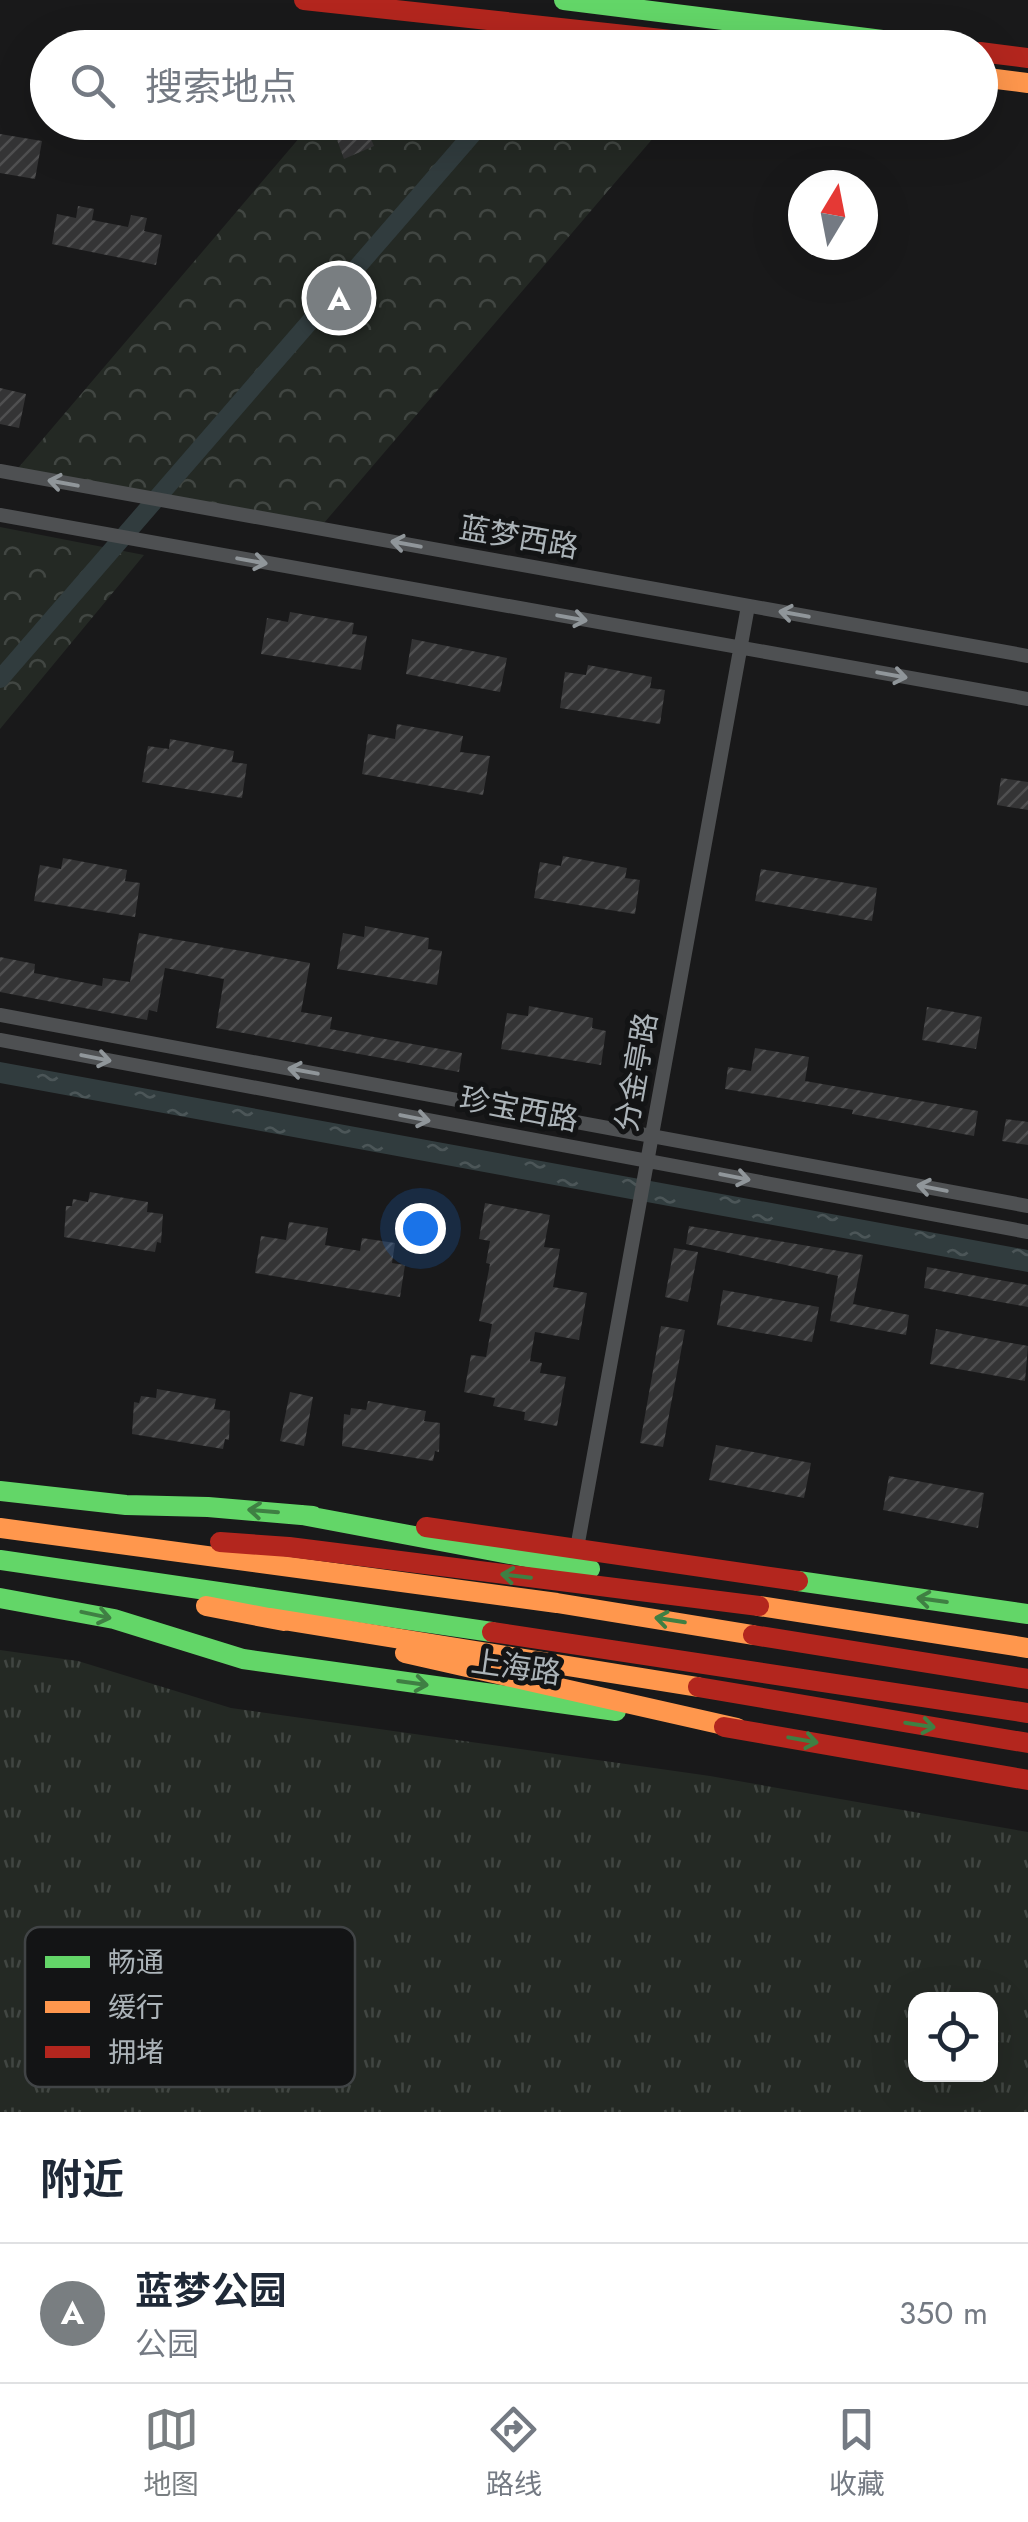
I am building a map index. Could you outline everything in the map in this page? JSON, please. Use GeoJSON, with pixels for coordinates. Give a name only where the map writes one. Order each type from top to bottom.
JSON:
{"type":"FeatureCollection","features":[{"type":"Feature","properties":{"kind":"main road"},"geometry":{"type":"LineString","coordinates":[[304,0],[580,30]]}},
{"type":"Feature","properties":{"kind":"main road"},"geometry":{"type":"LineString","coordinates":[[564,0],[803,30]]}},
{"type":"Feature","properties":{"kind":"main road"},"geometry":{"type":"LineString","coordinates":[[998,54],[1028,58]]}},
{"type":"Feature","properties":{"kind":"main road"},"geometry":{"type":"LineString","coordinates":[[998,79],[1028,83]]}},
{"type":"Feature","properties":{"kind":"main road"},"geometry":{"type":"LineString","coordinates":[[0,1491],[126,1505],[302,1515],[578,1548],[1028,1614]]}},
{"type":"Feature","properties":{"kind":"main road"},"geometry":{"type":"LineString","coordinates":[[302,1515],[1028,1648]]}},
{"type":"Feature","properties":{"kind":"main road"},"geometry":{"type":"LineString","coordinates":[[0,1528],[576,1606],[1028,1679]]}},
{"type":"Feature","properties":{"kind":"main road"},"geometry":{"type":"LineString","coordinates":[[68,1537],[290,1547],[826,1614]]}},
{"type":"Feature","properties":{"kind":"main road","name":"上海路"},"geometry":{"type":"LineString","coordinates":[[0,1560],[762,1670],[1028,1713]]}},
{"type":"Feature","properties":{"kind":"main road"},"geometry":{"type":"LineString","coordinates":[[76,1571],[128,1592],[271,1618],[512,1655],[1028,1744]]}},
{"type":"Feature","properties":{"kind":"main road","name":"上海路"},"geometry":{"type":"LineString","coordinates":[[0,1598],[114,1618],[243,1659],[737,1728],[1028,1780]]}},
{"type":"Feature","properties":{"kind":"main road"},"geometry":{"type":"LineString","coordinates":[[271,1618],[434,1660],[737,1728]]}},
{"type":"Feature","properties":{"kind":"street","name":"蓝梦西路"},"geometry":{"type":"LineString","coordinates":[[0,472],[1028,656]]}},
{"type":"Feature","properties":{"kind":"street"},"geometry":{"type":"LineString","coordinates":[[0,516],[1028,699]]}},
{"type":"Feature","properties":{"kind":"street","name":"分金亭路"},"geometry":{"type":"LineString","coordinates":[[578,1548],[748,606]]}},
{"type":"Feature","properties":{"kind":"street","name":"珍宝西路"},"geometry":{"type":"LineString","coordinates":[[0,1015],[1028,1206]]}},
{"type":"Feature","properties":{"kind":"street","name":"珍宝西路"},"geometry":{"type":"LineString","coordinates":[[0,1040],[1028,1232]]}},
{"type":"Feature","properties":{"kind":"green space"},"geometry":{"type":"Polygon","coordinates":[[[298,140],[651,140],[318,530],[13,474],[298,140]]]}},
{"type":"Feature","properties":{"kind":"green space"},"geometry":{"type":"Polygon","coordinates":[[[0,527],[144,555],[0,729],[0,527]]]}},
{"type":"Feature","properties":{"kind":"green space"},"geometry":{"type":"Polygon","coordinates":[[[0,1650],[78,1661],[231,1708],[710,1776],[1028,1832],[1028,2112],[0,2112],[0,1650]]]}},
{"type":"Feature","properties":{"kind":"water"},"geometry":{"type":"Polygon","coordinates":[[[0,1062],[1028,1250],[1028,1272],[0,1083],[0,1062]]]}},
{"type":"Feature","properties":{"kind":"building"},"geometry":{"type":"Polygon","coordinates":[[[0,134],[42,141],[35,179],[0,173],[0,134]]]}},
{"type":"Feature","properties":{"kind":"building"},"geometry":{"type":"Polygon","coordinates":[[[337,140],[371,140],[374,146],[344,159],[337,140]]]}},
{"type":"Feature","properties":{"kind":"building"},"geometry":{"type":"Polygon","coordinates":[[[78,206],[94,209],[92,220],[128,227],[131,215],[147,218],[144,231],[162,235],[156,265],[52,244],[57,214],[76,218],[78,206]]]}},
{"type":"Feature","properties":{"kind":"building"},"geometry":{"type":"Polygon","coordinates":[[[0,388],[26,394],[19,428],[0,424],[0,388]]]}},
{"type":"Feature","properties":{"kind":"building"},"geometry":{"type":"Polygon","coordinates":[[[290,612],[354,623],[352,634],[367,636],[361,670],[261,654],[267,618],[288,622],[290,612]]]}},
{"type":"Feature","properties":{"kind":"building"},"geometry":{"type":"Polygon","coordinates":[[[412,639],[507,658],[500,692],[406,674],[412,639]]]}},
{"type":"Feature","properties":{"kind":"building"},"geometry":{"type":"Polygon","coordinates":[[[588,665],[652,677],[650,688],[665,690],[660,724],[560,708],[565,672],[586,675],[588,665]]]}},
{"type":"Feature","properties":{"kind":"building"},"geometry":{"type":"Polygon","coordinates":[[[397,724],[463,736],[460,752],[490,756],[483,795],[362,774],[368,734],[395,739],[397,724]]]}},
{"type":"Feature","properties":{"kind":"building"},"geometry":{"type":"Polygon","coordinates":[[[170,739],[234,751],[232,762],[247,764],[242,798],[142,782],[148,746],[169,749],[170,739]]]}},
{"type":"Feature","properties":{"kind":"building"},"geometry":{"type":"Polygon","coordinates":[[[1001,778],[1028,782],[1028,810],[997,805],[1001,778]]]}},
{"type":"Feature","properties":{"kind":"building"},"geometry":{"type":"Polygon","coordinates":[[[563,856],[627,868],[625,878],[640,880],[635,914],[534,898],[540,862],[561,866],[563,856]]]}},
{"type":"Feature","properties":{"kind":"building"},"geometry":{"type":"Polygon","coordinates":[[[63,858],[127,870],[125,881],[140,883],[135,917],[34,901],[40,865],[61,869],[63,858]]]}},
{"type":"Feature","properties":{"kind":"building"},"geometry":{"type":"Polygon","coordinates":[[[761,869],[877,888],[872,921],[755,901],[761,869]]]}},
{"type":"Feature","properties":{"kind":"building"},"geometry":{"type":"Polygon","coordinates":[[[365,926],[429,938],[428,949],[442,951],[437,985],[337,969],[343,933],[364,937],[365,926]]]}},
{"type":"Feature","properties":{"kind":"building"},"geometry":{"type":"Polygon","coordinates":[[[139,933],[310,963],[301,1012],[332,1017],[330,1029],[462,1053],[459,1072],[216,1028],[224,979],[165,968],[157,1012],[149,1010],[147,1020],[0,992],[0,957],[35,964],[34,973],[102,986],[103,978],[130,982],[139,933]]]}},
{"type":"Feature","properties":{"kind":"building"},"geometry":{"type":"Polygon","coordinates":[[[529,1006],[593,1018],[592,1028],[606,1031],[601,1065],[501,1049],[507,1013],[528,1016],[529,1006]]]}},
{"type":"Feature","properties":{"kind":"building"},"geometry":{"type":"Polygon","coordinates":[[[927,1007],[982,1017],[976,1049],[922,1040],[927,1007]]]}},
{"type":"Feature","properties":{"kind":"building"},"geometry":{"type":"Polygon","coordinates":[[[755,1048],[809,1057],[805,1081],[978,1111],[974,1136],[852,1114],[853,1110],[725,1089],[728,1067],[751,1071],[755,1048]]]}},
{"type":"Feature","properties":{"kind":"building"},"geometry":{"type":"Polygon","coordinates":[[[1006,1119],[1028,1122],[1028,1145],[1002,1141],[1006,1119]]]}},
{"type":"Feature","properties":{"kind":"building"},"geometry":{"type":"Polygon","coordinates":[[[90,1192],[148,1202],[147,1212],[163,1214],[161,1243],[157,1242],[155,1252],[64,1237],[66,1206],[72,1206],[73,1199],[88,1202],[90,1192]]]}},
{"type":"Feature","properties":{"kind":"building"},"geometry":{"type":"Polygon","coordinates":[[[485,1203],[550,1215],[544,1247],[560,1249],[553,1287],[587,1293],[579,1340],[535,1332],[530,1361],[542,1363],[540,1373],[566,1377],[557,1426],[524,1420],[525,1412],[493,1406],[495,1398],[464,1392],[471,1355],[486,1357],[492,1324],[479,1321],[490,1264],[486,1263],[490,1241],[479,1239],[485,1203]]]}},
{"type":"Feature","properties":{"kind":"building"},"geometry":{"type":"Polygon","coordinates":[[[289,1222],[328,1228],[325,1245],[360,1251],[362,1238],[395,1243],[392,1263],[405,1265],[400,1297],[255,1273],[261,1236],[286,1240],[289,1222]]]}},
{"type":"Feature","properties":{"kind":"building"},"geometry":{"type":"Polygon","coordinates":[[[689,1226],[863,1255],[853,1304],[909,1315],[906,1335],[830,1321],[838,1276],[686,1244],[689,1226]]]}},
{"type":"Feature","properties":{"kind":"building"},"geometry":{"type":"Polygon","coordinates":[[[674,1248],[698,1252],[688,1302],[665,1297],[674,1248]]]}},
{"type":"Feature","properties":{"kind":"building"},"geometry":{"type":"Polygon","coordinates":[[[927,1267],[1028,1285],[1028,1307],[924,1288],[927,1267]]]}},
{"type":"Feature","properties":{"kind":"building"},"geometry":{"type":"Polygon","coordinates":[[[723,1290],[819,1307],[812,1342],[717,1325],[723,1290]]]}},
{"type":"Feature","properties":{"kind":"building"},"geometry":{"type":"Polygon","coordinates":[[[661,1326],[685,1330],[663,1447],[640,1443],[661,1326]]]}},
{"type":"Feature","properties":{"kind":"building"},"geometry":{"type":"Polygon","coordinates":[[[936,1329],[1028,1346],[1025,1381],[930,1364],[936,1329]]]}},
{"type":"Feature","properties":{"kind":"building"},"geometry":{"type":"Polygon","coordinates":[[[157,1389],[216,1399],[214,1409],[230,1411],[229,1440],[225,1439],[223,1449],[132,1434],[134,1402],[139,1403],[141,1396],[156,1398],[157,1389]]]}},
{"type":"Feature","properties":{"kind":"building"},"geometry":{"type":"Polygon","coordinates":[[[290,1392],[313,1397],[304,1446],[280,1441],[290,1392]]]}},
{"type":"Feature","properties":{"kind":"building"},"geometry":{"type":"Polygon","coordinates":[[[368,1401],[426,1411],[424,1421],[440,1423],[439,1452],[435,1451],[433,1461],[342,1446],[344,1414],[350,1415],[351,1408],[366,1410],[368,1401]]]}},
{"type":"Feature","properties":{"kind":"building"},"geometry":{"type":"Polygon","coordinates":[[[716,1445],[811,1463],[804,1498],[709,1480],[716,1445]]]}},
{"type":"Feature","properties":{"kind":"building"},"geometry":{"type":"Polygon","coordinates":[[[889,1476],[984,1493],[978,1528],[883,1510],[889,1476]]]}},
{"type":"Feature","properties":{"kind":"waterway"},"geometry":{"type":"LineString","coordinates":[[0,679],[467,140]]}},
{"type":"Feature","properties":{"kind":"traffic: fast"},"geometry":{"type":"LineString","coordinates":[[564,0],[803,30]]}},
{"type":"Feature","properties":{"kind":"traffic: fast"},"geometry":{"type":"LineString","coordinates":[[0,1491],[126,1505],[313,1516]]}},
{"type":"Feature","properties":{"kind":"traffic: fast"},"geometry":{"type":"LineString","coordinates":[[302,1515],[590,1569]]}},
{"type":"Feature","properties":{"kind":"traffic: fast"},"geometry":{"type":"LineString","coordinates":[[0,1560],[492,1632]]}},
{"type":"Feature","properties":{"kind":"traffic: fast"},"geometry":{"type":"LineString","coordinates":[[798,1581],[1028,1614]]}},
{"type":"Feature","properties":{"kind":"traffic: fast"},"geometry":{"type":"LineString","coordinates":[[0,1598],[114,1619],[243,1659],[616,1711]]}},
{"type":"Feature","properties":{"kind":"traffic: slow"},"geometry":{"type":"LineString","coordinates":[[998,79],[1028,83]]}},
{"type":"Feature","properties":{"kind":"traffic: slow"},"geometry":{"type":"LineString","coordinates":[[0,1528],[557,1603],[753,1635]]}},
{"type":"Feature","properties":{"kind":"traffic: slow"},"geometry":{"type":"LineString","coordinates":[[206,1606],[284,1621]]}},
{"type":"Feature","properties":{"kind":"traffic: slow"},"geometry":{"type":"LineString","coordinates":[[759,1606],[1028,1648]]}},
{"type":"Feature","properties":{"kind":"traffic: slow"},"geometry":{"type":"LineString","coordinates":[[271,1618],[698,1687]]}},
{"type":"Feature","properties":{"kind":"traffic: slow"},"geometry":{"type":"LineString","coordinates":[[405,1653],[737,1728]]}},
{"type":"Feature","properties":{"kind":"traffic: jam"},"geometry":{"type":"LineString","coordinates":[[304,0],[580,30]]}},
{"type":"Feature","properties":{"kind":"traffic: jam"},"geometry":{"type":"LineString","coordinates":[[998,54],[1028,58]]}},
{"type":"Feature","properties":{"kind":"traffic: jam"},"geometry":{"type":"LineString","coordinates":[[426,1527],[798,1581]]}},
{"type":"Feature","properties":{"kind":"traffic: jam"},"geometry":{"type":"LineString","coordinates":[[220,1542],[289,1547],[759,1606]]}},
{"type":"Feature","properties":{"kind":"traffic: jam"},"geometry":{"type":"LineString","coordinates":[[492,1632],[1028,1713]]}},
{"type":"Feature","properties":{"kind":"traffic: jam"},"geometry":{"type":"LineString","coordinates":[[753,1635],[1028,1679]]}},
{"type":"Feature","properties":{"kind":"traffic: jam"},"geometry":{"type":"LineString","coordinates":[[698,1687],[1028,1743]]}},
{"type":"Feature","properties":{"kind":"traffic: jam"},"geometry":{"type":"LineString","coordinates":[[724,1727],[1028,1780]]}},
{"type":"Feature","properties":{"kind":"place","name":"蓝梦公园"},"geometry":{"type":"Point","coordinates":[339,298]}}]}
